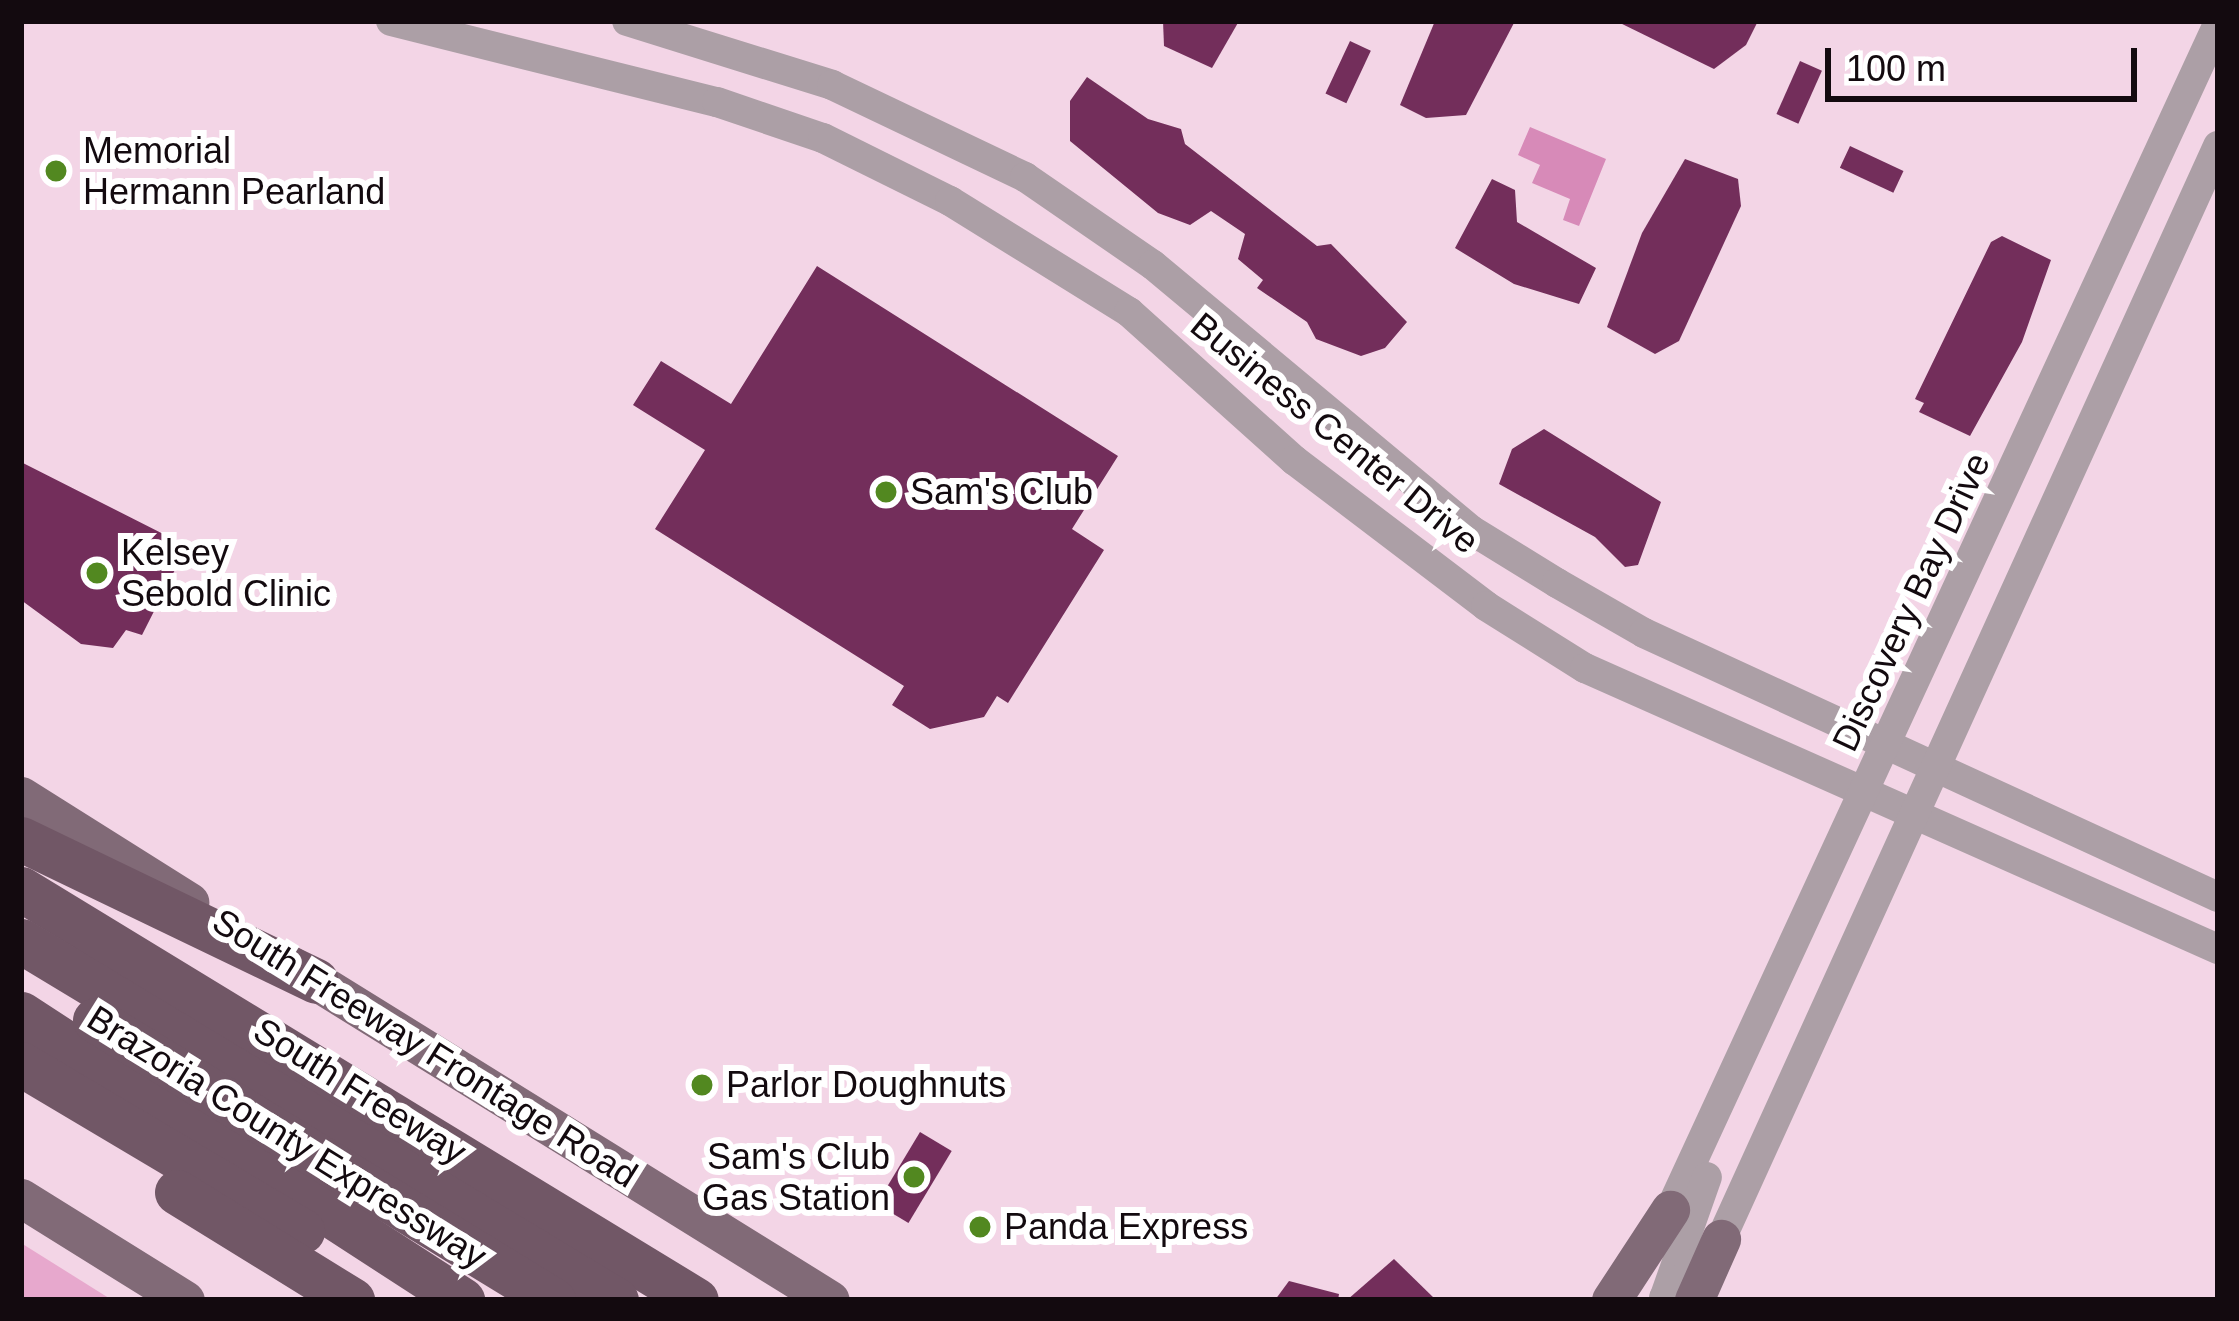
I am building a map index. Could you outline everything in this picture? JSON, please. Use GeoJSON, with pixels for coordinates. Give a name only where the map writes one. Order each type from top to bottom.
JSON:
{"type":"FeatureCollection","features":[{"type":"Feature","properties":{"kind":"highway"},"geometry":{"type":"LineString","coordinates":[[21,839],[316,981]]}},
{"type":"Feature","properties":{"kind":"highway","name":"South Freeway"},"geometry":{"type":"LineString","coordinates":[[21,889],[696,1300]]}},
{"type":"Feature","properties":{"kind":"highway"},"geometry":{"type":"LineString","coordinates":[[21,940],[616,1300]]}},
{"type":"Feature","properties":{"kind":"highway","name":"Brazoria County Expressway"},"geometry":{"type":"LineString","coordinates":[[21,974],[553,1300]]}},
{"type":"Feature","properties":{"kind":"highway","name":"Brazoria County Expressway"},"geometry":{"type":"LineString","coordinates":[[21,1014],[462,1300]]}},
{"type":"Feature","properties":{"kind":"highway"},"geometry":{"type":"LineString","coordinates":[[21,1064],[413,1300]]}},
{"type":"Feature","properties":{"kind":"highway"},"geometry":{"type":"LineString","coordinates":[[21,1096],[352,1300]]}},
{"type":"Feature","properties":{"kind":"main road","name":"South Freeway Frontage Road"},"geometry":{"type":"LineString","coordinates":[[21,796],[830,1300]]}},
{"type":"Feature","properties":{"kind":"main road"},"geometry":{"type":"LineString","coordinates":[[21,1198],[185,1300]]}},
{"type":"Feature","properties":{"kind":"main road"},"geometry":{"type":"LineString","coordinates":[[1611,1300],[1670,1210]]}},
{"type":"Feature","properties":{"kind":"main road"},"geometry":{"type":"LineString","coordinates":[[1674,1299],[1720,1239]]}},
{"type":"Feature","properties":{"kind":"street","name":"Business Center Drive"},"geometry":{"type":"LineString","coordinates":[[391,21],[812,134],[950,201],[1129,312],[1371,519],[1585,668],[2218,949]]}},
{"type":"Feature","properties":{"kind":"street","name":"Business Center Drive"},"geometry":{"type":"LineString","coordinates":[[627,21],[832,85],[1024,177],[1117,240],[1471,530],[1644,633],[2218,897]]}},
{"type":"Feature","properties":{"kind":"street","name":"Discovery Bay Drive"},"geometry":{"type":"LineString","coordinates":[[1670,1210],[1889,746],[2218,24]]}},
{"type":"Feature","properties":{"kind":"street"},"geometry":{"type":"LineString","coordinates":[[812,134],[832,85]]}},
{"type":"Feature","properties":{"kind":"street"},"geometry":{"type":"LineString","coordinates":[[1720,1239],[2218,146]]}},
{"type":"Feature","properties":{"kind":"street"},"geometry":{"type":"LineString","coordinates":[[1371,519],[1399,473]]}},
{"type":"Feature","properties":{"kind":"street"},"geometry":{"type":"LineString","coordinates":[[1674,1299],[1696,1200],[1794,991],[1831,866]]}},
{"type":"Feature","properties":{"kind":"shaded area"},"geometry":{"type":"Polygon","coordinates":[[[1530,127],[1606,159],[1579,226],[1563,220],[1570,199],[1532,183],[1540,165],[1518,155],[1530,127]]]}},
{"type":"Feature","properties":{"kind":"shaded area"},"geometry":{"type":"Polygon","coordinates":[[[21,1243],[112,1300],[21,1300],[21,1243]]]}},
{"type":"Feature","properties":{"kind":"building"},"geometry":{"type":"Polygon","coordinates":[[[1163,21],[1239,21],[1212,68],[1164,46],[1163,21]]]}},
{"type":"Feature","properties":{"kind":"building"},"geometry":{"type":"Polygon","coordinates":[[[1435,21],[1515,21],[1466,115],[1426,118],[1400,105],[1435,21]]]}},
{"type":"Feature","properties":{"kind":"building"},"geometry":{"type":"Polygon","coordinates":[[[1616,21],[1758,21],[1746,45],[1714,69],[1616,21]]]}},
{"type":"Feature","properties":{"kind":"building"},"geometry":{"type":"Polygon","coordinates":[[[1350,41],[1371,51],[1346,103],[1325,94],[1350,41]]]}},
{"type":"Feature","properties":{"kind":"building"},"geometry":{"type":"Polygon","coordinates":[[[1800,61],[1822,71],[1798,124],[1776,114],[1800,61]]]}},
{"type":"Feature","properties":{"kind":"building"},"geometry":{"type":"Polygon","coordinates":[[[1087,77],[1148,119],[1181,129],[1185,144],[1317,246],[1331,244],[1407,322],[1385,348],[1361,356],[1316,339],[1307,322],[1257,288],[1263,280],[1238,259],[1245,234],[1211,211],[1190,225],[1158,213],[1070,141],[1070,101],[1087,77]]]}},
{"type":"Feature","properties":{"kind":"building"},"geometry":{"type":"Polygon","coordinates":[[[1850,146],[1903,171],[1893,193],[1840,168],[1850,146]]]}},
{"type":"Feature","properties":{"kind":"building"},"geometry":{"type":"Polygon","coordinates":[[[1685,159],[1738,179],[1741,206],[1679,341],[1655,354],[1607,327],[1642,233],[1685,159]]]}},
{"type":"Feature","properties":{"kind":"building"},"geometry":{"type":"Polygon","coordinates":[[[1492,179],[1515,190],[1517,222],[1596,268],[1579,304],[1514,284],[1455,248],[1492,179]]]}},
{"type":"Feature","properties":{"kind":"building"},"geometry":{"type":"Polygon","coordinates":[[[2002,236],[2051,260],[2022,342],[1970,436],[1919,412],[1924,403],[1915,399],[1991,242],[2002,236]]]}},
{"type":"Feature","properties":{"kind":"building","name":"Sam's Club"},"geometry":{"type":"Polygon","coordinates":[[[817,266],[1118,456],[1072,529],[1104,550],[1008,703],[997,696],[984,717],[930,729],[892,705],[904,686],[655,529],[705,450],[633,405],[661,361],[731,404],[817,266]]]}},
{"type":"Feature","properties":{"kind":"building"},"geometry":{"type":"Polygon","coordinates":[[[1544,429],[1661,502],[1638,565],[1625,567],[1595,537],[1499,484],[1512,449],[1544,429]]]}},
{"type":"Feature","properties":{"kind":"building","name":"Kelsey Sebold Clinic"},"geometry":{"type":"Polygon","coordinates":[[[21,462],[187,546],[142,635],[126,630],[113,648],[81,644],[21,600],[21,462]]]}},
{"type":"Feature","properties":{"kind":"building","name":"Sam's Club Gas Station"},"geometry":{"type":"Polygon","coordinates":[[[920,1132],[952,1151],[908,1223],[877,1204],[920,1132]]]}},
{"type":"Feature","properties":{"kind":"building"},"geometry":{"type":"Polygon","coordinates":[[[1394,1259],[1436,1300],[1347,1300],[1394,1259]]]}},
{"type":"Feature","properties":{"kind":"building"},"geometry":{"type":"Polygon","coordinates":[[[1289,1281],[1339,1294],[1338,1300],[1275,1300],[1289,1281]]]}},
{"type":"Feature","properties":{"kind":"place","name":"Memorial Hermann Pearland"},"geometry":{"type":"Point","coordinates":[56,171]}},
{"type":"Feature","properties":{"kind":"place","name":"Sam's Club"},"geometry":{"type":"Point","coordinates":[886,492]}},
{"type":"Feature","properties":{"kind":"place","name":"Kelsey Sebold Clinic"},"geometry":{"type":"Point","coordinates":[97,573]}},
{"type":"Feature","properties":{"kind":"place","name":"Parlor Doughnuts"},"geometry":{"type":"Point","coordinates":[702,1085]}},
{"type":"Feature","properties":{"kind":"place","name":"Sam's Club Gas Station"},"geometry":{"type":"Point","coordinates":[914,1177]}},
{"type":"Feature","properties":{"kind":"place","name":"Panda Express"},"geometry":{"type":"Point","coordinates":[980,1227]}}]}
